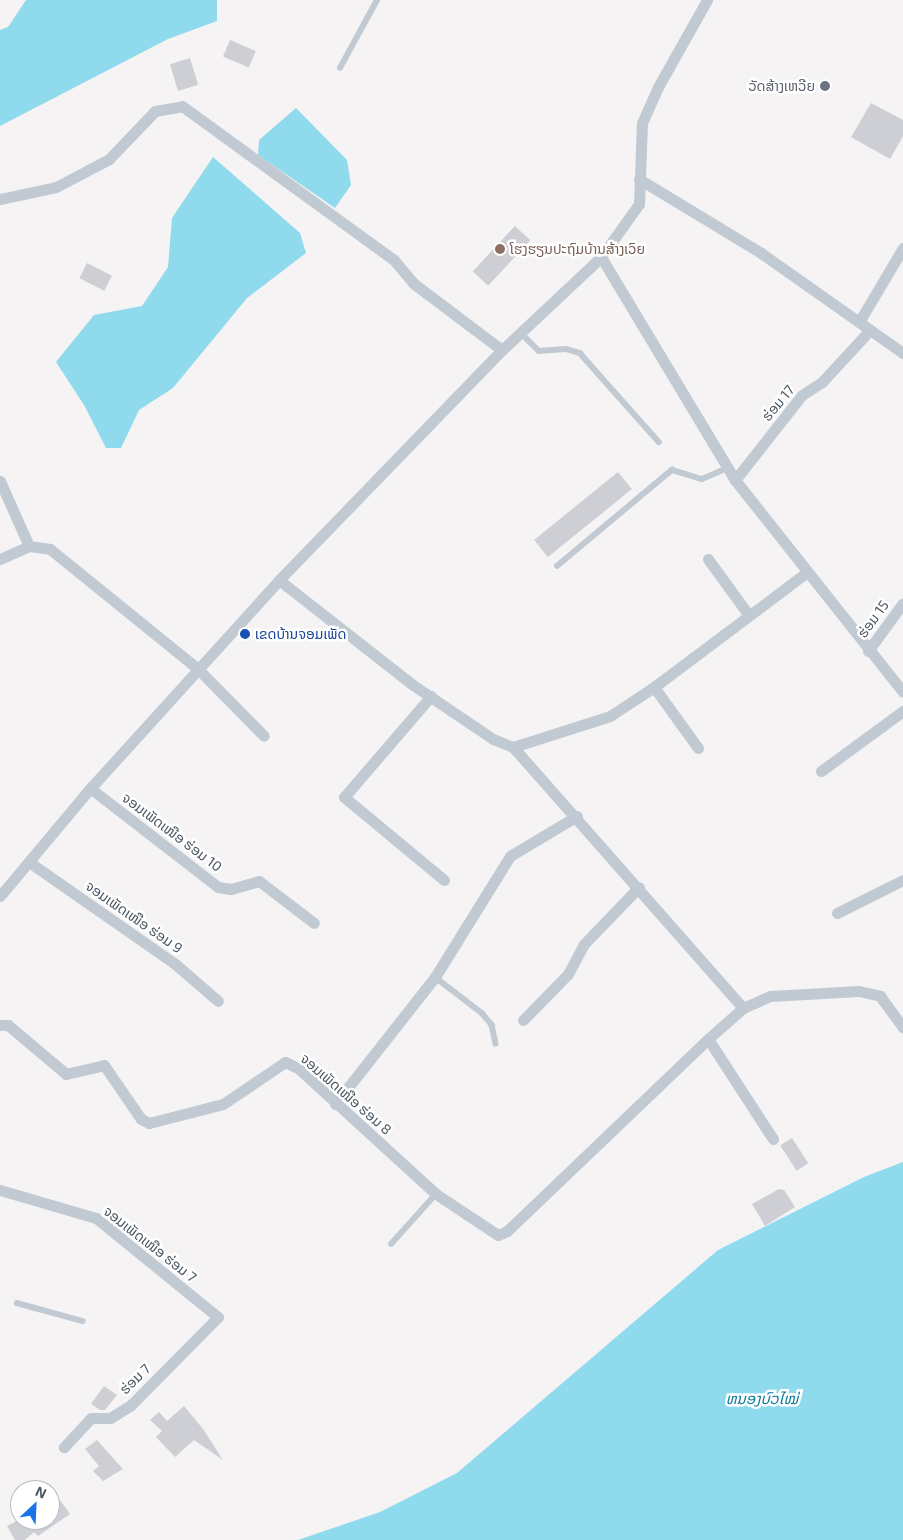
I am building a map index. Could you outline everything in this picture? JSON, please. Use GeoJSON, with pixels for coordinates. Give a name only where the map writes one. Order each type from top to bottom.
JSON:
{"type":"FeatureCollection","features":[{"type":"Feature","properties":{"kind":"street"},"geometry":{"type":"LineString","coordinates":[[0,896],[90,788],[278,580],[502,350],[601,257],[635,214],[639,179],[639,136],[648,108],[706,0]]}},
{"type":"Feature","properties":{"kind":"street"},"geometry":{"type":"LineString","coordinates":[[0,199],[56,187],[109,159],[155,112],[182,106],[394,260],[412,282],[502,350]]}},
{"type":"Feature","properties":{"kind":"street"},"geometry":{"type":"LineString","coordinates":[[639,179],[761,253],[903,353]]}},
{"type":"Feature","properties":{"kind":"street"},"geometry":{"type":"LineString","coordinates":[[859,322],[903,248]]}},
{"type":"Feature","properties":{"kind":"street"},"geometry":{"type":"LineString","coordinates":[[601,257],[735,480],[868,651],[903,692]]}},
{"type":"Feature","properties":{"kind":"street","name":"ຮ່ອມ 17"},"geometry":{"type":"LineString","coordinates":[[735,480],[802,395],[822,382],[870,330]]}},
{"type":"Feature","properties":{"kind":"street"},"geometry":{"type":"LineString","coordinates":[[0,481],[29,546]]}},
{"type":"Feature","properties":{"kind":"street"},"geometry":{"type":"LineString","coordinates":[[0,560],[29,546],[50,549],[197,668],[264,736]]}},
{"type":"Feature","properties":{"kind":"street"},"geometry":{"type":"LineString","coordinates":[[708,559],[748,614]]}},
{"type":"Feature","properties":{"kind":"street"},"geometry":{"type":"LineString","coordinates":[[513,747],[610,716],[654,687],[748,614],[806,572]]}},
{"type":"Feature","properties":{"kind":"street"},"geometry":{"type":"LineString","coordinates":[[278,580],[431,696],[493,738],[513,747],[577,816],[743,1008]]}},
{"type":"Feature","properties":{"kind":"street","name":"ຮ່ອມ 15"},"geometry":{"type":"LineString","coordinates":[[868,651],[903,603]]}},
{"type":"Feature","properties":{"kind":"street"},"geometry":{"type":"LineString","coordinates":[[654,687],[698,748]]}},
{"type":"Feature","properties":{"kind":"street"},"geometry":{"type":"LineString","coordinates":[[431,696],[344,797],[444,880]]}},
{"type":"Feature","properties":{"kind":"street"},"geometry":{"type":"LineString","coordinates":[[821,771],[903,711]]}},
{"type":"Feature","properties":{"kind":"street","name":"ຈອມເພັດເໜືອ ຮ່ອມ 10"},"geometry":{"type":"LineString","coordinates":[[90,788],[218,887],[231,889],[259,881],[314,923]]}},
{"type":"Feature","properties":{"kind":"street"},"geometry":{"type":"LineString","coordinates":[[335,1104],[435,977],[513,852],[577,816]]}},
{"type":"Feature","properties":{"kind":"street","name":"ຈອມເພັດເໜືອ ຮ່ອມ 9"},"geometry":{"type":"LineString","coordinates":[[30,862],[174,963],[218,1001]]}},
{"type":"Feature","properties":{"kind":"street"},"geometry":{"type":"LineString","coordinates":[[837,913],[903,880]]}},
{"type":"Feature","properties":{"kind":"street"},"geometry":{"type":"LineString","coordinates":[[523,1020],[568,974],[584,944],[639,888]]}},
{"type":"Feature","properties":{"kind":"street"},"geometry":{"type":"LineString","coordinates":[[773,1139],[708,1039],[743,1008],[770,996],[859,991],[880,996],[903,1028]]}},
{"type":"Feature","properties":{"kind":"street","name":"ຈອມເພັດເໜືອ ຮ່ອມ 8"},"geometry":{"type":"LineString","coordinates":[[0,1025],[8,1025],[66,1074],[104,1065],[141,1118],[149,1123],[223,1104],[285,1062],[298,1068],[335,1104],[436,1194],[498,1235],[507,1231],[708,1039]]}},
{"type":"Feature","properties":{"kind":"street","name":"ຈອມເພັດເໜືອ ຮ່ອມ 7"},"geometry":{"type":"LineString","coordinates":[[0,1190],[96,1218],[218,1317]]}},
{"type":"Feature","properties":{"kind":"street","name":"ຮ່ອມ 7"},"geometry":{"type":"LineString","coordinates":[[64,1447],[91,1418],[110,1418],[131,1405],[218,1317]]}},
{"type":"Feature","properties":{"kind":"lane"},"geometry":{"type":"LineString","coordinates":[[340,68],[377,0]]}},
{"type":"Feature","properties":{"kind":"lane"},"geometry":{"type":"LineString","coordinates":[[521,333],[539,350],[566,348],[580,353],[660,442]]}},
{"type":"Feature","properties":{"kind":"lane"},"geometry":{"type":"LineString","coordinates":[[557,566],[672,470],[702,479],[728,468]]}},
{"type":"Feature","properties":{"kind":"lane"},"geometry":{"type":"LineString","coordinates":[[435,977],[482,1013],[492,1025],[496,1044]]}},
{"type":"Feature","properties":{"kind":"lane"},"geometry":{"type":"LineString","coordinates":[[391,1244],[436,1194]]}},
{"type":"Feature","properties":{"kind":"lane"},"geometry":{"type":"LineString","coordinates":[[17,1303],[83,1321]]}},
{"type":"Feature","properties":{"kind":"water"},"geometry":{"type":"Polygon","coordinates":[[[26,0],[217,0],[217,21],[168,39],[0,126],[0,30],[8,27],[26,0]]]}},
{"type":"Feature","properties":{"kind":"water"},"geometry":{"type":"Polygon","coordinates":[[[296,108],[347,160],[351,185],[335,208],[258,155],[259,140],[296,108]]]}},
{"type":"Feature","properties":{"kind":"water"},"geometry":{"type":"Polygon","coordinates":[[[213,157],[300,233],[306,253],[247,298],[173,388],[139,410],[121,448],[106,448],[84,405],[56,362],[94,315],[142,306],[168,267],[172,218],[213,157]]]}},
{"type":"Feature","properties":{"kind":"water","name":"ຫນອງບົວໄໝ່"},"geometry":{"type":"Polygon","coordinates":[[[903,1162],[903,1540],[298,1540],[380,1512],[457,1473],[718,1250],[864,1177],[903,1162]]]}},
{"type":"Feature","properties":{"kind":"building"},"geometry":{"type":"Polygon","coordinates":[[[230,40],[256,51],[249,68],[223,57],[230,40]]]}},
{"type":"Feature","properties":{"kind":"building"},"geometry":{"type":"Polygon","coordinates":[[[190,58],[198,85],[178,91],[170,64],[190,58]]]}},
{"type":"Feature","properties":{"kind":"building"},"geometry":{"type":"Polygon","coordinates":[[[871,103],[903,120],[903,136],[890,159],[851,137],[871,103]]]}},
{"type":"Feature","properties":{"kind":"building"},"geometry":{"type":"Polygon","coordinates":[[[515,226],[530,240],[488,286],[473,271],[515,226]]]}},
{"type":"Feature","properties":{"kind":"building"},"geometry":{"type":"Polygon","coordinates":[[[87,263],[112,276],[104,291],[79,278],[87,263]]]}},
{"type":"Feature","properties":{"kind":"building"},"geometry":{"type":"Polygon","coordinates":[[[618,472],[632,489],[548,557],[534,540],[618,472]]]}},
{"type":"Feature","properties":{"kind":"building"},"geometry":{"type":"Polygon","coordinates":[[[792,1138],[808,1163],[797,1171],[780,1146],[792,1138]]]}},
{"type":"Feature","properties":{"kind":"building"},"geometry":{"type":"Polygon","coordinates":[[[779,1189],[784,1190],[795,1207],[765,1226],[752,1204],[779,1189]]]}},
{"type":"Feature","properties":{"kind":"building"},"geometry":{"type":"Polygon","coordinates":[[[104,1386],[117,1395],[105,1410],[100,1410],[91,1404],[104,1386]]]}},
{"type":"Feature","properties":{"kind":"building"},"geometry":{"type":"Polygon","coordinates":[[[184,1406],[203,1429],[223,1460],[194,1440],[175,1457],[156,1437],[162,1431],[150,1420],[159,1412],[167,1421],[184,1406]]]}},
{"type":"Feature","properties":{"kind":"building"},"geometry":{"type":"Polygon","coordinates":[[[97,1440],[123,1469],[103,1481],[93,1471],[99,1466],[85,1449],[97,1440]]]}},
{"type":"Feature","properties":{"kind":"building"},"geometry":{"type":"Polygon","coordinates":[[[60,1500],[70,1514],[60,1521],[60,1500]]]}},
{"type":"Feature","properties":{"kind":"building"},"geometry":{"type":"Polygon","coordinates":[[[10,1524],[10,1530],[47,1530],[38,1536],[34,1532],[25,1540],[15,1540],[7,1526],[10,1524]]]}},
{"type":"Feature","properties":{"kind":"place","name":"ວັດສ້າງເຫວີຍ"},"geometry":{"type":"Point","coordinates":[825,86]}},
{"type":"Feature","properties":{"kind":"place","name":"ໂຮງຮຽນປະຖົມບ້ານສ້າງເວົຍ"},"geometry":{"type":"Point","coordinates":[500,249]}},
{"type":"Feature","properties":{"kind":"place","name":"ເຂດບ້ານຈອມເພັດ"},"geometry":{"type":"Point","coordinates":[245,634]}}]}
